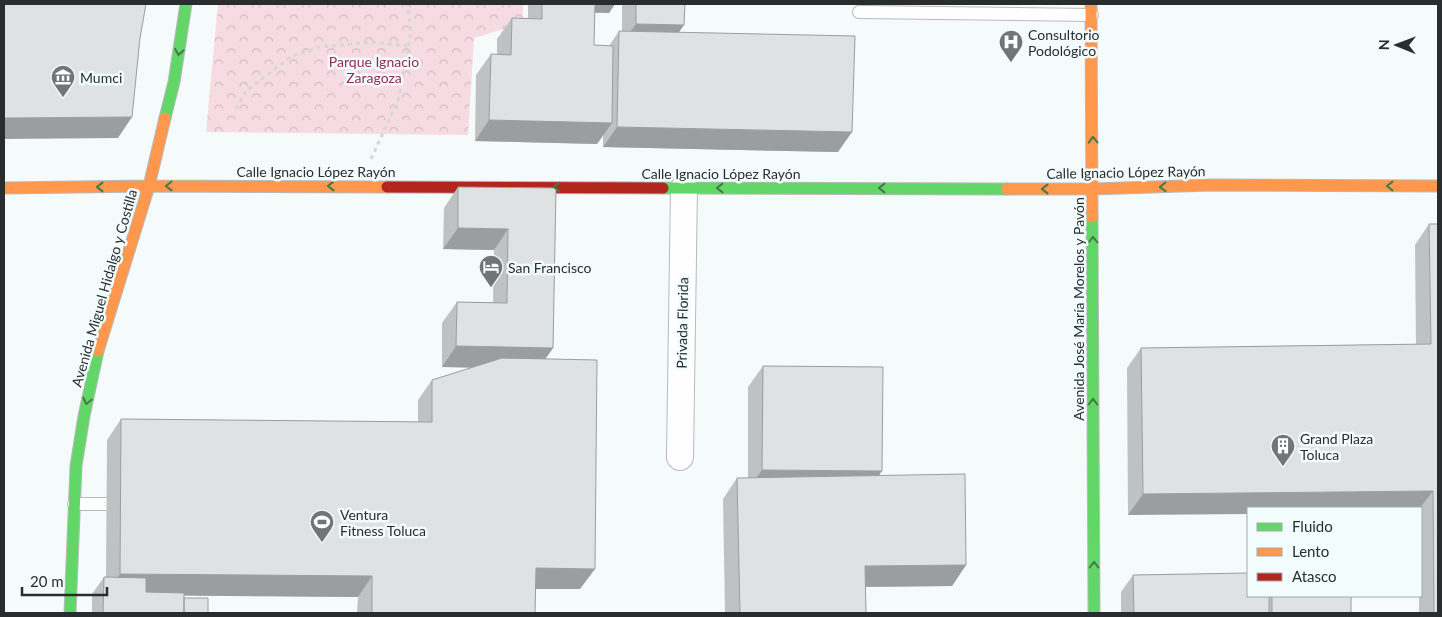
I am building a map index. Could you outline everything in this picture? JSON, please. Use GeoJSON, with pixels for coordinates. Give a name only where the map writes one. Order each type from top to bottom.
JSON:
{"type":"FeatureCollection","features":[{"type":"Feature","properties":{"kind":"main road","name":"Avenida Miguel Hidalgo y Costilla"},"geometry":{"type":"LineString","coordinates":[[70,613],[76,466],[84,416],[96,358],[149,186],[174,82],[186,4]]}},
{"type":"Feature","properties":{"kind":"main road","name":"Avenida José María Morelos y Pavón"},"geometry":{"type":"LineString","coordinates":[[1092,9],[1094,613]]}},
{"type":"Feature","properties":{"kind":"main road","name":"Calle Ignacio López Rayón"},"geometry":{"type":"LineString","coordinates":[[4,188],[358,186],[1093,189],[1212,186],[1438,186]]}},
{"type":"Feature","properties":{"kind":"street","name":"Privada Florida"},"geometry":{"type":"LineString","coordinates":[[680,458],[684,188]]}},
{"type":"Feature","properties":{"kind":"lane"},"geometry":{"type":"LineString","coordinates":[[859,12],[1092,9]]}},
{"type":"Feature","properties":{"kind":"lane"},"geometry":{"type":"LineString","coordinates":[[74,504],[106,504]]}},
{"type":"Feature","properties":{"kind":"path"},"geometry":{"type":"LineString","coordinates":[[358,186],[400,98],[410,32],[408,4]]}},
{"type":"Feature","properties":{"kind":"path"},"geometry":{"type":"LineString","coordinates":[[236,109],[246,90],[292,56],[320,47],[371,42],[408,46]]}},
{"type":"Feature","properties":{"kind":"green space","name":"Parque Ignacio Zaragoza"},"geometry":{"type":"Polygon","coordinates":[[[218,4],[523,4],[523,23],[474,38],[468,135],[206,132],[218,4]]]}},
{"type":"Feature","properties":{"kind":"building","name":"Mumci"},"geometry":{"type":"Polygon","coordinates":[[[4,4],[146,4],[140,38],[132,117],[4,118],[4,4]]]}},
{"type":"Feature","properties":{"kind":"building"},"geometry":{"type":"Polygon","coordinates":[[[542,4],[595,4],[594,45],[613,46],[612,123],[489,120],[491,54],[511,55],[512,18],[542,19],[542,4]]]}},
{"type":"Feature","properties":{"kind":"building"},"geometry":{"type":"Polygon","coordinates":[[[636,4],[685,4],[684,25],[636,24],[636,4]]]}},
{"type":"Feature","properties":{"kind":"building"},"geometry":{"type":"Polygon","coordinates":[[[619,31],[855,36],[852,132],[617,127],[619,31]]]}},
{"type":"Feature","properties":{"kind":"building"},"geometry":{"type":"Polygon","coordinates":[[[458,187],[556,188],[553,348],[456,346],[457,302],[507,303],[508,229],[458,228],[458,187]]]}},
{"type":"Feature","properties":{"kind":"building","name":"Grand Plaza Toluca"},"geometry":{"type":"Polygon","coordinates":[[[1429,224],[1438,224],[1438,613],[1434,613],[1433,491],[1143,494],[1141,348],[1431,344],[1429,224]]]}},
{"type":"Feature","properties":{"kind":"building"},"geometry":{"type":"Polygon","coordinates":[[[502,358],[597,360],[595,569],[536,568],[535,613],[372,613],[372,576],[120,574],[121,419],[432,422],[432,380],[502,358]]]}},
{"type":"Feature","properties":{"kind":"building"},"geometry":{"type":"Polygon","coordinates":[[[763,366],[883,367],[882,471],[762,470],[763,366]]]}},
{"type":"Feature","properties":{"kind":"building"},"geometry":{"type":"Polygon","coordinates":[[[965,474],[966,565],[865,566],[866,613],[740,613],[737,478],[965,474]]]}},
{"type":"Feature","properties":{"kind":"building"},"geometry":{"type":"Polygon","coordinates":[[[1247,573],[1247,597],[1269,597],[1269,613],[1134,613],[1133,575],[1247,573]]]}},
{"type":"Feature","properties":{"kind":"building"},"geometry":{"type":"Polygon","coordinates":[[[104,577],[146,578],[146,592],[184,593],[184,613],[103,613],[104,577]]]}},
{"type":"Feature","properties":{"kind":"building"},"geometry":{"type":"Polygon","coordinates":[[[1272,597],[1351,597],[1351,613],[1272,613],[1272,597]]]}},
{"type":"Feature","properties":{"kind":"building"},"geometry":{"type":"Polygon","coordinates":[[[184,598],[208,598],[208,613],[184,613],[184,598]]]}},
{"type":"Feature","properties":{"kind":"traffic: fast"},"geometry":{"type":"LineString","coordinates":[[165,118],[174,82],[186,4]]}},
{"type":"Feature","properties":{"kind":"traffic: fast"},"geometry":{"type":"LineString","coordinates":[[663,188],[1007,189]]}},
{"type":"Feature","properties":{"kind":"traffic: fast"},"geometry":{"type":"LineString","coordinates":[[1092,217],[1094,613]]}},
{"type":"Feature","properties":{"kind":"traffic: fast"},"geometry":{"type":"LineString","coordinates":[[70,613],[76,466],[84,416],[98,351]]}},
{"type":"Feature","properties":{"kind":"traffic: slow"},"geometry":{"type":"LineString","coordinates":[[1091,4],[1092,217]]}},
{"type":"Feature","properties":{"kind":"traffic: slow"},"geometry":{"type":"LineString","coordinates":[[98,351],[149,186],[165,118]]}},
{"type":"Feature","properties":{"kind":"traffic: slow"},"geometry":{"type":"LineString","coordinates":[[1007,189],[1093,189],[1211,185],[1438,186]]}},
{"type":"Feature","properties":{"kind":"traffic: slow"},"geometry":{"type":"LineString","coordinates":[[4,188],[149,186],[387,187]]}},
{"type":"Feature","properties":{"kind":"traffic: jam"},"geometry":{"type":"LineString","coordinates":[[387,187],[663,188]]}},
{"type":"Feature","properties":{"kind":"place","name":"Consultorio Podológico"},"geometry":{"type":"Point","coordinates":[1011,63]}},
{"type":"Feature","properties":{"kind":"place","name":"Mumci"},"geometry":{"type":"Point","coordinates":[63,98]}},
{"type":"Feature","properties":{"kind":"place","name":"San Francisco"},"geometry":{"type":"Point","coordinates":[491,288]}},
{"type":"Feature","properties":{"kind":"place","name":"Grand Plaza Toluca"},"geometry":{"type":"Point","coordinates":[1283,467]}},
{"type":"Feature","properties":{"kind":"place","name":"Ventura Fitness Toluca"},"geometry":{"type":"Point","coordinates":[322,543]}}]}
